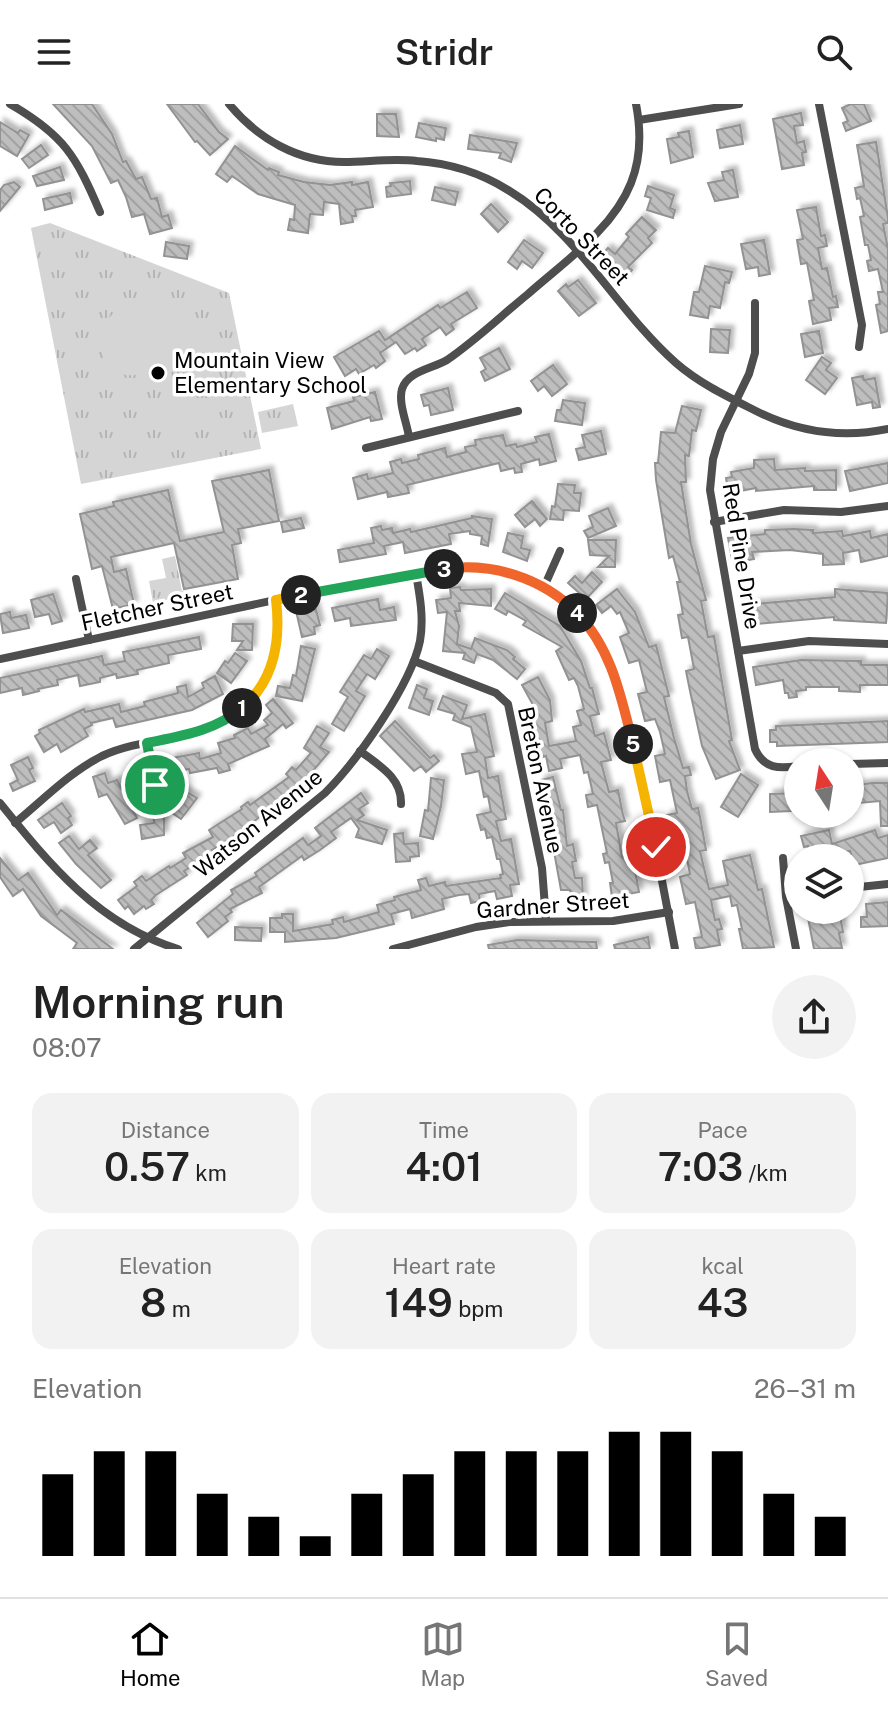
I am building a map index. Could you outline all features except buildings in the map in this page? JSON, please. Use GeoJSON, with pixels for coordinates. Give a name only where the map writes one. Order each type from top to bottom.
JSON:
{"type":"FeatureCollection","features":[{"type":"Feature","properties":{"kind":"street"},"geometry":{"type":"LineString","coordinates":[[10,104],[59,137],[83,174],[100,212]]}},
{"type":"Feature","properties":{"kind":"street","name":"Corto Street"},"geometry":{"type":"LineString","coordinates":[[229,104],[270,142],[296,154],[343,162],[417,161],[474,174],[506,188],[533,206],[674,361],[699,381],[788,425],[809,431],[851,435],[888,429]]}},
{"type":"Feature","properties":{"kind":"street"},"geometry":{"type":"LineString","coordinates":[[409,437],[401,400],[407,380],[415,373],[444,361],[471,342],[576,252],[619,207],[632,183],[638,157],[636,104]]}},
{"type":"Feature","properties":{"kind":"street"},"geometry":{"type":"LineString","coordinates":[[639,120],[739,104]]}},
{"type":"Feature","properties":{"kind":"street"},"geometry":{"type":"LineString","coordinates":[[819,104],[862,325],[859,347]]}},
{"type":"Feature","properties":{"kind":"street","name":"Red Pine Drive"},"geometry":{"type":"LineString","coordinates":[[755,303],[755,353],[749,374],[721,432],[713,459],[710,490],[755,749],[762,760],[772,767],[784,768]]}},
{"type":"Feature","properties":{"kind":"street"},"geometry":{"type":"LineString","coordinates":[[366,448],[518,411]]}},
{"type":"Feature","properties":{"kind":"street"},"geometry":{"type":"LineString","coordinates":[[714,522],[784,510],[841,512],[888,506]]}},
{"type":"Feature","properties":{"kind":"street"},"geometry":{"type":"LineString","coordinates":[[544,587],[560,551]]}},
{"type":"Feature","properties":{"kind":"street","name":"Fletcher Street"},"geometry":{"type":"LineString","coordinates":[[0,659],[276,600],[453,568],[483,568],[513,574],[544,587],[585,621],[610,662],[643,781],[675,949]]}},
{"type":"Feature","properties":{"kind":"street","name":"Watson Avenue"},"geometry":{"type":"LineString","coordinates":[[134,949],[343,776],[399,691],[414,661],[422,622],[416,574]]}},
{"type":"Feature","properties":{"kind":"street"},"geometry":{"type":"LineString","coordinates":[[76,579],[89,640]]}},
{"type":"Feature","properties":{"kind":"street"},"geometry":{"type":"LineString","coordinates":[[15,823],[83,767],[124,748],[209,728],[230,718],[250,701],[266,680],[276,653],[279,627],[276,600]]}},
{"type":"Feature","properties":{"kind":"street"},"geometry":{"type":"LineString","coordinates":[[738,651],[809,641],[888,644]]}},
{"type":"Feature","properties":{"kind":"street","name":"Breton Avenue"},"geometry":{"type":"LineString","coordinates":[[414,661],[496,693],[508,704],[542,868],[546,920]]}},
{"type":"Feature","properties":{"kind":"street"},"geometry":{"type":"LineString","coordinates":[[147,743],[155,785]]}},
{"type":"Feature","properties":{"kind":"street"},"geometry":{"type":"LineString","coordinates":[[360,751],[396,781],[401,791],[401,804]]}},
{"type":"Feature","properties":{"kind":"street"},"geometry":{"type":"LineString","coordinates":[[864,764],[888,763]]}},
{"type":"Feature","properties":{"kind":"street"},"geometry":{"type":"LineString","coordinates":[[0,803],[59,875],[86,900],[146,938],[178,949]]}},
{"type":"Feature","properties":{"kind":"street"},"geometry":{"type":"LineString","coordinates":[[783,858],[784,871]]}},
{"type":"Feature","properties":{"kind":"street"},"geometry":{"type":"LineString","coordinates":[[864,887],[888,884]]}},
{"type":"Feature","properties":{"kind":"street","name":"Gardner Street"},"geometry":{"type":"LineString","coordinates":[[393,949],[476,927],[546,920],[613,921],[669,912]]}},
{"type":"Feature","properties":{"kind":"street"},"geometry":{"type":"LineString","coordinates":[[791,924],[796,949]]}},
{"type":"Feature","properties":{"kind":"green space"},"geometry":{"type":"Polygon","coordinates":[[[50,223],[229,293],[261,449],[81,484],[31,228],[50,223]]]}},
{"type":"Feature","properties":{"kind":"green space"},"geometry":{"type":"Polygon","coordinates":[[[172,303],[190,312],[203,328],[205,346],[193,363],[171,370],[131,375],[108,365],[103,356],[101,337],[108,319],[116,312],[129,308],[172,303]]]}},
{"type":"Feature","properties":{"kind":"green space"},"geometry":{"type":"Polygon","coordinates":[[[194,398],[197,416],[172,420],[169,402],[194,398]]]}},
{"type":"Feature","properties":{"kind":"green space"},"geometry":{"type":"Polygon","coordinates":[[[166,402],[169,420],[144,424],[141,406],[166,402]]]}},
{"type":"Feature","properties":{"kind":"green space"},"geometry":{"type":"Polygon","coordinates":[[[293,404],[298,426],[262,433],[258,412],[293,404]]]}},
{"type":"Feature","properties":{"kind":"green space"},"geometry":{"type":"Polygon","coordinates":[[[175,556],[182,591],[188,590],[189,595],[153,603],[149,581],[166,578],[162,559],[175,556]]]}},
{"type":"Feature","properties":{"kind":"place","name":"Mountain View Elementary School"},"geometry":{"type":"Point","coordinates":[158,373]}},
{"type":"Feature","properties":{"kind":"route"},"geometry":{"type":"LineString","coordinates":[[155,785],[147,743],[193,733],[230,718],[250,701],[266,680],[276,653],[279,627],[276,600],[453,568],[483,568],[513,574],[544,587],[573,609],[600,642],[618,683],[656,847]]}}]}
